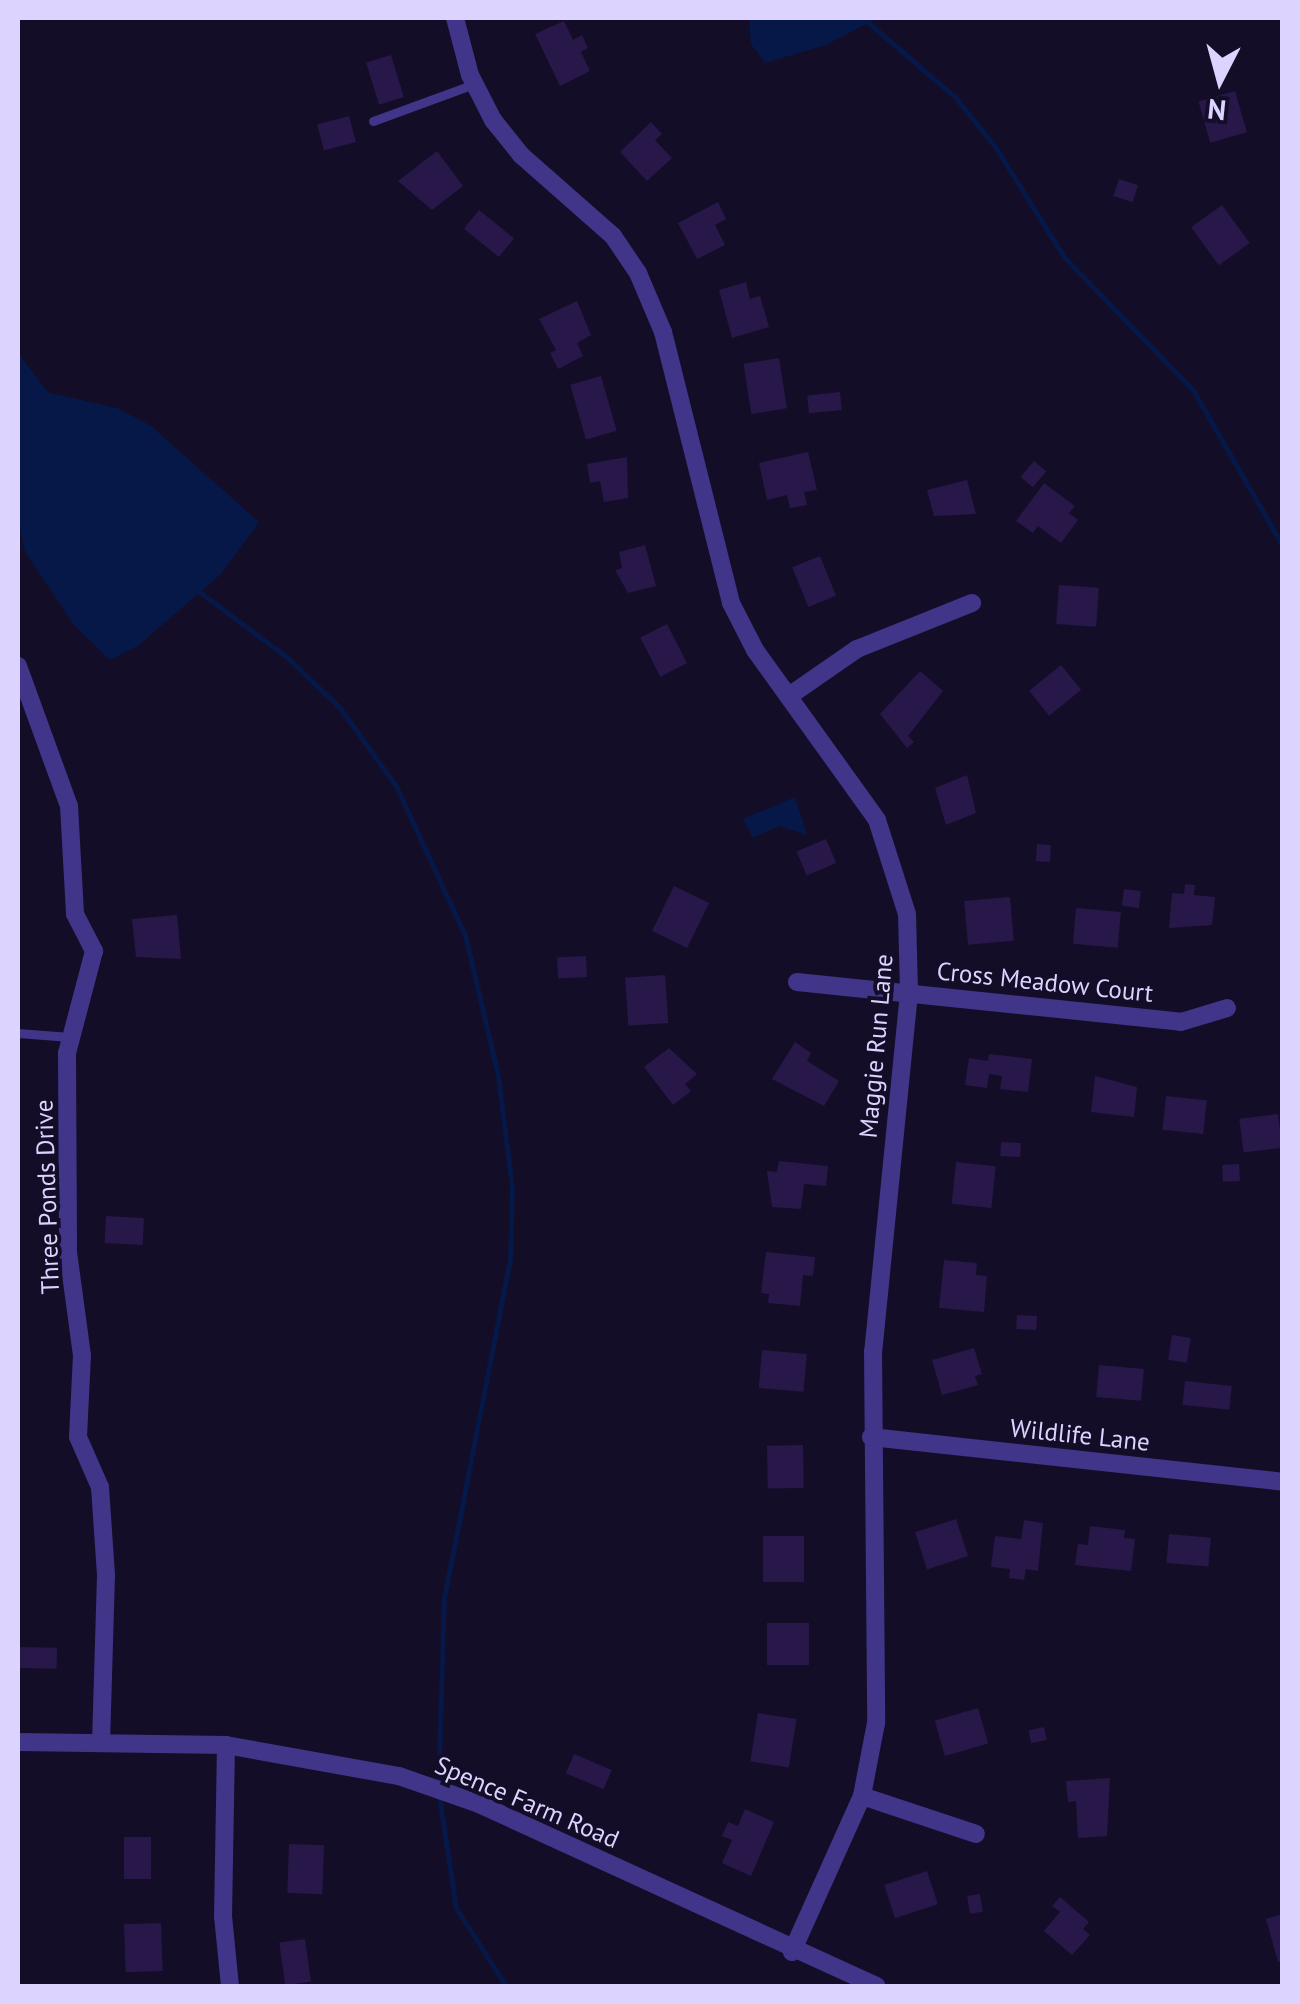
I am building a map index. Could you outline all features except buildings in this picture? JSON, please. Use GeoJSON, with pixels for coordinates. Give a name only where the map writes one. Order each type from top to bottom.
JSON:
{"type":"FeatureCollection","features":[{"type":"Feature","properties":{"kind":"street","name":"Maggie Run Lane"},"geometry":{"type":"LineString","coordinates":[[455,18],[474,84],[506,139],[595,216],[638,273],[663,332],[721,576],[755,650],[861,792],[890,847],[907,914],[909,994],[876,1302],[872,1437],[878,1690],[862,1796],[792,1952]]}},
{"type":"Feature","properties":{"kind":"street"},"geometry":{"type":"LineString","coordinates":[[789,696],[858,649],[972,602]]}},
{"type":"Feature","properties":{"kind":"street","name":"Three Ponds Drive"},"geometry":{"type":"LineString","coordinates":[[18,666],[70,806],[75,914],[94,951],[70,1037],[68,1252],[82,1355],[78,1437],[100,1488],[106,1575],[101,1741]]}},
{"type":"Feature","properties":{"kind":"street","name":"Cross Meadow Court"},"geometry":{"type":"LineString","coordinates":[[797,982],[1181,1022],[1227,1008]]}},
{"type":"Feature","properties":{"kind":"street","name":"Wildlife Lane"},"geometry":{"type":"LineString","coordinates":[[872,1437],[1282,1482]]}},
{"type":"Feature","properties":{"kind":"street","name":"Spence Farm Road"},"geometry":{"type":"LineString","coordinates":[[18,1742],[226,1744],[334,1760],[466,1799],[792,1952],[876,1986]]}},
{"type":"Feature","properties":{"kind":"street"},"geometry":{"type":"LineString","coordinates":[[226,1744],[223,1916],[230,1986]]}},
{"type":"Feature","properties":{"kind":"street"},"geometry":{"type":"LineString","coordinates":[[862,1796],[976,1834]]}},
{"type":"Feature","properties":{"kind":"lane"},"geometry":{"type":"LineString","coordinates":[[373,122],[474,84]]}},
{"type":"Feature","properties":{"kind":"lane"},"geometry":{"type":"LineString","coordinates":[[18,1033],[70,1037]]}},
{"type":"Feature","properties":{"kind":"water"},"geometry":{"type":"Polygon","coordinates":[[[749,18],[878,18],[826,45],[765,63],[751,44],[749,18]]]}},
{"type":"Feature","properties":{"kind":"water"},"geometry":{"type":"Polygon","coordinates":[[[18,362],[42,391],[117,408],[150,425],[259,522],[221,574],[139,645],[110,660],[74,625],[25,552],[18,519],[18,362]]]}},
{"type":"Feature","properties":{"kind":"water"},"geometry":{"type":"Polygon","coordinates":[[[795,797],[807,835],[779,826],[753,838],[743,819],[795,797]]]}},
{"type":"Feature","properties":{"kind":"waterway"},"geometry":{"type":"LineString","coordinates":[[863,18],[955,97],[996,148],[1064,257],[1193,390],[1282,545]]}},
{"type":"Feature","properties":{"kind":"waterway"},"geometry":{"type":"LineString","coordinates":[[18,357],[47,395]]}},
{"type":"Feature","properties":{"kind":"waterway"},"geometry":{"type":"LineString","coordinates":[[197,590],[288,658],[340,708],[396,786],[465,935],[498,1076],[512,1189],[510,1259],[444,1597],[438,1785]]}},
{"type":"Feature","properties":{"kind":"waterway"},"geometry":{"type":"LineString","coordinates":[[439,1796],[456,1908],[506,1986]]}}]}
